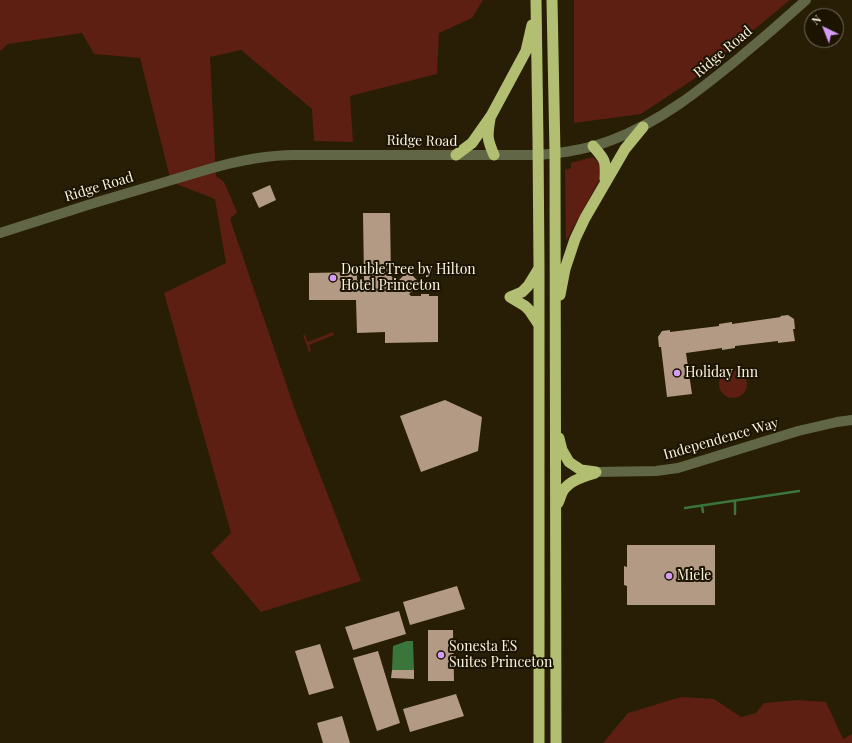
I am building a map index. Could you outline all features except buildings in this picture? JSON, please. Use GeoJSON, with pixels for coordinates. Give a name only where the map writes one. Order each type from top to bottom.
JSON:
{"type":"FeatureCollection","features":[{"type":"Feature","properties":{"kind":"highway"},"geometry":{"type":"LineString","coordinates":[[552,0],[555,153],[556,743]]}},
{"type":"Feature","properties":{"kind":"highway"},"geometry":{"type":"LineString","coordinates":[[456,155],[472,143],[490,116],[526,51],[536,5]]}},
{"type":"Feature","properties":{"kind":"highway"},"geometry":{"type":"LineString","coordinates":[[536,5],[539,267],[539,743]]}},
{"type":"Feature","properties":{"kind":"highway"},"geometry":{"type":"LineString","coordinates":[[490,116],[488,132],[489,142],[494,155]]}},
{"type":"Feature","properties":{"kind":"highway"},"geometry":{"type":"LineString","coordinates":[[555,319],[565,270],[585,218],[624,149],[643,127]]}},
{"type":"Feature","properties":{"kind":"highway"},"geometry":{"type":"LineString","coordinates":[[593,146],[603,157],[606,164],[604,184]]}},
{"type":"Feature","properties":{"kind":"highway"},"geometry":{"type":"LineString","coordinates":[[539,267],[528,286],[522,292],[510,297],[525,306],[539,326]]}},
{"type":"Feature","properties":{"kind":"highway"},"geometry":{"type":"LineString","coordinates":[[556,428],[562,450],[569,462],[581,470],[596,472]]}},
{"type":"Feature","properties":{"kind":"highway"},"geometry":{"type":"LineString","coordinates":[[556,509],[562,492],[567,486],[596,472]]}},
{"type":"Feature","properties":{"kind":"street","name":"Ridge Road"},"geometry":{"type":"LineString","coordinates":[[0,233],[202,171],[258,157],[278,155],[402,154],[538,155],[593,146],[643,127],[664,115],[714,79],[806,0]]}},
{"type":"Feature","properties":{"kind":"street","name":"Independence Way"},"geometry":{"type":"LineString","coordinates":[[596,472],[656,471],[678,468],[798,431],[852,420]]}},
{"type":"Feature","properties":{"kind":"shaded area"},"geometry":{"type":"Polygon","coordinates":[[[0,0],[483,0],[472,18],[439,33],[437,74],[350,96],[353,142],[314,141],[312,109],[241,50],[210,57],[216,176],[224,182],[237,212],[230,219],[295,410],[361,581],[261,612],[211,553],[231,533],[164,293],[226,263],[215,199],[171,182],[140,58],[94,54],[82,33],[8,44],[0,51],[0,0]]]}},
{"type":"Feature","properties":{"kind":"shaded area"},"geometry":{"type":"Polygon","coordinates":[[[574,0],[790,0],[694,79],[641,114],[574,123],[574,0]]]}},
{"type":"Feature","properties":{"kind":"shaded area"},"geometry":{"type":"Polygon","coordinates":[[[593,157],[600,164],[600,179],[566,241],[565,170],[571,168],[571,163],[593,157]]]}},
{"type":"Feature","properties":{"kind":"shaded area"},"geometry":{"type":"Polygon","coordinates":[[[333,332],[334,335],[309,345],[311,351],[309,352],[303,335],[305,335],[308,342],[333,332]]]}},
{"type":"Feature","properties":{"kind":"shaded area"},"geometry":{"type":"Polygon","coordinates":[[[733,370],[743,374],[747,384],[743,394],[733,398],[723,394],[719,384],[723,374],[733,370]]]}},
{"type":"Feature","properties":{"kind":"shaded area"},"geometry":{"type":"Polygon","coordinates":[[[407,641],[413,641],[414,670],[392,670],[393,646],[407,641]]]}},
{"type":"Feature","properties":{"kind":"shaded area"},"geometry":{"type":"Polygon","coordinates":[[[681,697],[714,699],[741,717],[756,713],[764,703],[798,700],[826,702],[843,739],[852,734],[852,743],[603,743],[628,713],[681,697]]]}},
{"type":"Feature","properties":{"kind":"waterway"},"geometry":{"type":"LineString","coordinates":[[685,508],[799,491]]}},
{"type":"Feature","properties":{"kind":"waterway"},"geometry":{"type":"LineString","coordinates":[[735,501],[735,514]]}},
{"type":"Feature","properties":{"kind":"waterway"},"geometry":{"type":"LineString","coordinates":[[702,506],[703,512]]}},
{"type":"Feature","properties":{"kind":"place","name":"DoubleTree by Hilton Hotel Princeton"},"geometry":{"type":"Point","coordinates":[333,278]}},
{"type":"Feature","properties":{"kind":"place","name":"Holiday Inn"},"geometry":{"type":"Point","coordinates":[677,373]}},
{"type":"Feature","properties":{"kind":"place","name":"Miele"},"geometry":{"type":"Point","coordinates":[669,576]}},
{"type":"Feature","properties":{"kind":"place","name":"Sonesta ES Suites Princeton"},"geometry":{"type":"Point","coordinates":[441,655]}}]}
